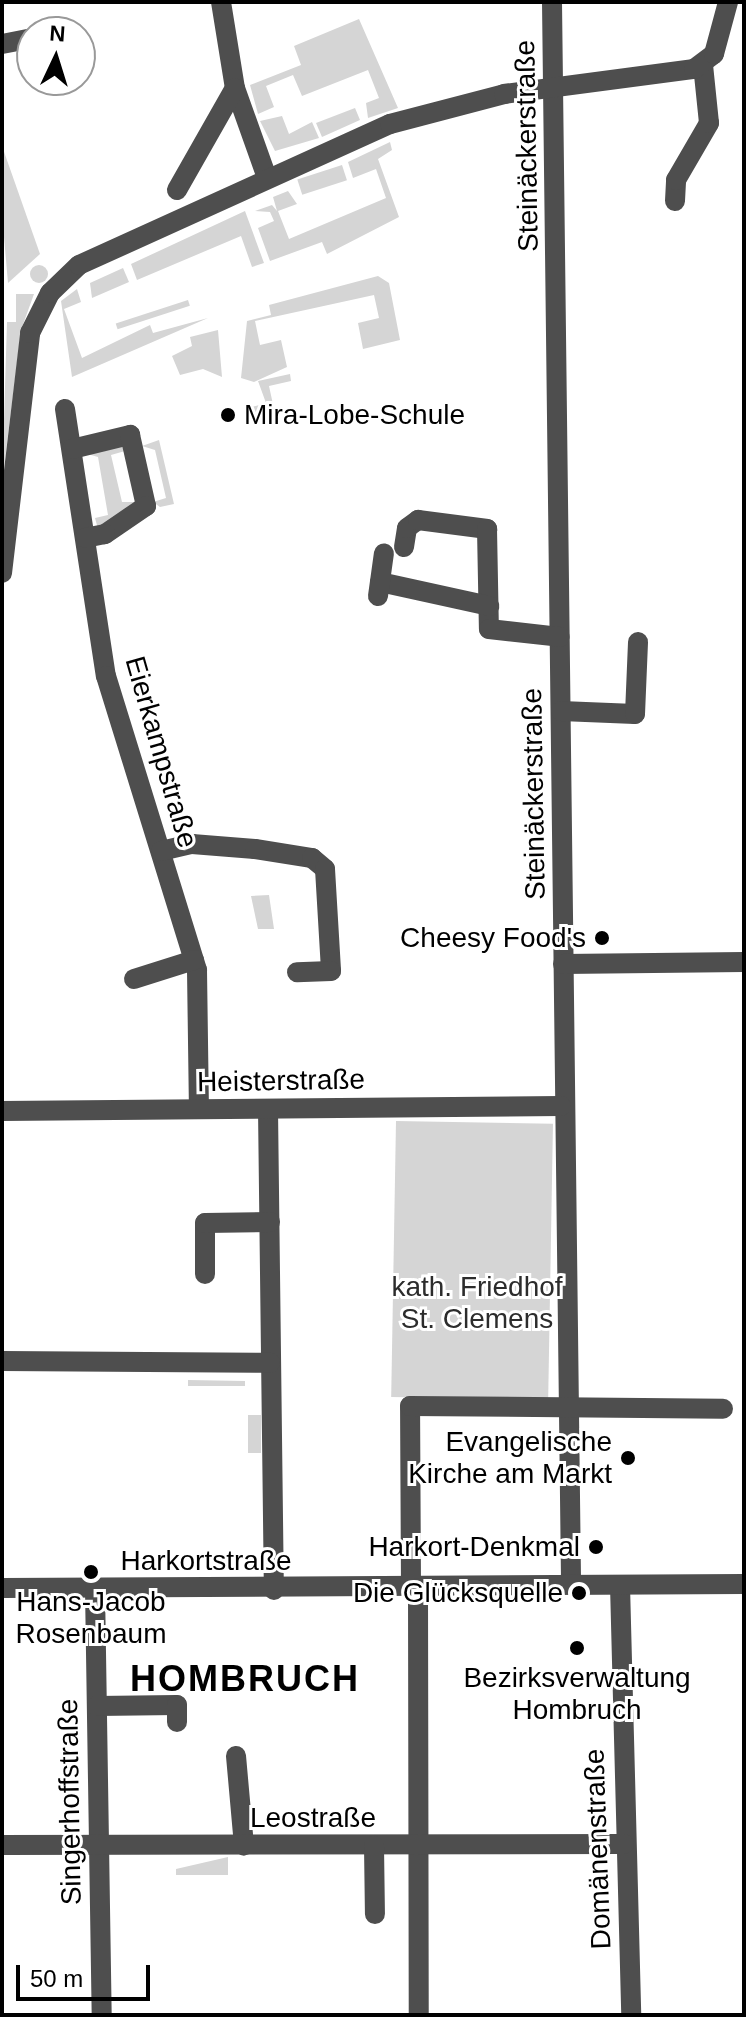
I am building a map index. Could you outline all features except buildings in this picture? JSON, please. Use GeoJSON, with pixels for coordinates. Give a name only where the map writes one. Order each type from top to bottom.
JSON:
{"type":"FeatureCollection","features":[{"type":"Feature","properties":{"kind":"street"},"geometry":{"type":"LineString","coordinates":[[221,2],[235,88],[267,178]]}},
{"type":"Feature","properties":{"kind":"street","name":"Steinäckerstraße"},"geometry":{"type":"LineString","coordinates":[[552,2],[561,711],[561,1106],[571,1585]]}},
{"type":"Feature","properties":{"kind":"street"},"geometry":{"type":"LineString","coordinates":[[2,573],[30,333],[50,293],[79,265],[390,124],[504,94],[594,85],[703,65],[714,54],[728,2]]}},
{"type":"Feature","properties":{"kind":"street"},"geometry":{"type":"LineString","coordinates":[[675,201],[676,180],[709,123],[703,65]]}},
{"type":"Feature","properties":{"kind":"street"},"geometry":{"type":"LineString","coordinates":[[177,190],[235,88]]}},
{"type":"Feature","properties":{"kind":"street","name":"Eierkampstraße"},"geometry":{"type":"LineString","coordinates":[[65,409],[106,676],[194,960],[199,1109]]}},
{"type":"Feature","properties":{"kind":"street"},"geometry":{"type":"LineString","coordinates":[[72,449],[130,435],[146,506],[105,534],[85,538]]}},
{"type":"Feature","properties":{"kind":"street"},"geometry":{"type":"LineString","coordinates":[[489,606],[379,589],[394,550],[407,528],[418,520],[487,529],[489,606],[489,629],[560,637]]}},
{"type":"Feature","properties":{"kind":"street"},"geometry":{"type":"LineString","coordinates":[[561,711],[635,714],[638,642]]}},
{"type":"Feature","properties":{"kind":"street"},"geometry":{"type":"LineString","coordinates":[[161,851],[192,844],[255,849],[312,858],[325,869],[331,971],[297,972]]}},
{"type":"Feature","properties":{"kind":"street"},"geometry":{"type":"LineString","coordinates":[[134,979],[194,960]]}},
{"type":"Feature","properties":{"kind":"street"},"geometry":{"type":"LineString","coordinates":[[563,964],[744,962]]}},
{"type":"Feature","properties":{"kind":"street","name":"Heisterstraße"},"geometry":{"type":"LineString","coordinates":[[2,1111],[561,1106]]}},
{"type":"Feature","properties":{"kind":"street"},"geometry":{"type":"LineString","coordinates":[[274,1590],[270,1467],[270,1222],[277,1108]]}},
{"type":"Feature","properties":{"kind":"street"},"geometry":{"type":"LineString","coordinates":[[205,1274],[205,1223],[270,1222]]}},
{"type":"Feature","properties":{"kind":"street"},"geometry":{"type":"LineString","coordinates":[[2,1361],[270,1363]]}},
{"type":"Feature","properties":{"kind":"street"},"geometry":{"type":"LineString","coordinates":[[419,2015],[419,1657],[414,1588],[410,1406],[569,1405],[723,1409]]}},
{"type":"Feature","properties":{"kind":"street","name":"Harkortstraße"},"geometry":{"type":"LineString","coordinates":[[2,1588],[274,1590],[744,1584]]}},
{"type":"Feature","properties":{"kind":"street","name":"Domänenstraße"},"geometry":{"type":"LineString","coordinates":[[620,1585],[624,1844],[631,2015]]}},
{"type":"Feature","properties":{"kind":"street","name":"Singerhoffstraße"},"geometry":{"type":"LineString","coordinates":[[95,1589],[102,2015]]}},
{"type":"Feature","properties":{"kind":"street"},"geometry":{"type":"LineString","coordinates":[[97,1706],[177,1705],[177,1722]]}},
{"type":"Feature","properties":{"kind":"street"},"geometry":{"type":"LineString","coordinates":[[236,1756],[244,1846]]}},
{"type":"Feature","properties":{"kind":"street","name":"Leostraße"},"geometry":{"type":"LineString","coordinates":[[2,1845],[624,1844]]}},
{"type":"Feature","properties":{"kind":"street"},"geometry":{"type":"LineString","coordinates":[[374,1846],[375,1914]]}},
{"type":"Feature","properties":{"kind":"green space"},"geometry":{"type":"Polygon","coordinates":[[[359,19],[398,108],[368,118],[366,103],[379,98],[368,70],[302,96],[293,75],[266,86],[274,107],[258,114],[250,85],[301,65],[294,46],[359,19]]]}},
{"type":"Feature","properties":{"kind":"green space"},"geometry":{"type":"Polygon","coordinates":[[[355,108],[360,120],[322,137],[316,123],[355,108]]]}},
{"type":"Feature","properties":{"kind":"green space"},"geometry":{"type":"Polygon","coordinates":[[[282,116],[289,134],[312,122],[319,138],[275,151],[260,121],[282,116]]]}},
{"type":"Feature","properties":{"kind":"green space"},"geometry":{"type":"Polygon","coordinates":[[[390,142],[392,150],[378,159],[399,217],[327,254],[322,242],[270,261],[258,228],[274,221],[270,212],[255,211],[272,205],[277,211],[273,197],[288,191],[297,204],[278,211],[289,239],[386,198],[376,169],[353,178],[348,162],[390,142]]]}},
{"type":"Feature","properties":{"kind":"green space"},"geometry":{"type":"Polygon","coordinates":[[[2,146],[40,254],[8,283],[2,214],[2,146]]]}},
{"type":"Feature","properties":{"kind":"green space"},"geometry":{"type":"Polygon","coordinates":[[[342,165],[347,180],[302,195],[297,180],[342,165]]]}},
{"type":"Feature","properties":{"kind":"green space"},"geometry":{"type":"Polygon","coordinates":[[[245,211],[264,263],[252,267],[241,236],[137,280],[131,264],[245,211]]]}},
{"type":"Feature","properties":{"kind":"green space"},"geometry":{"type":"Polygon","coordinates":[[[39,265],[48,274],[39,283],[30,274],[39,265]]]}},
{"type":"Feature","properties":{"kind":"green space"},"geometry":{"type":"Polygon","coordinates":[[[123,268],[129,282],[92,298],[90,283],[123,268]]]}},
{"type":"Feature","properties":{"kind":"green space"},"geometry":{"type":"Polygon","coordinates":[[[378,276],[389,283],[400,340],[363,349],[358,323],[379,318],[374,295],[255,321],[260,345],[281,340],[287,367],[254,382],[241,378],[247,321],[271,315],[269,305],[378,276]]]}},
{"type":"Feature","properties":{"kind":"green space"},"geometry":{"type":"Polygon","coordinates":[[[77,289],[81,302],[64,309],[82,358],[150,325],[153,333],[208,318],[72,377],[61,301],[77,289]]]}},
{"type":"Feature","properties":{"kind":"green space"},"geometry":{"type":"Polygon","coordinates":[[[16,294],[34,294],[21,330],[2,484],[7,322],[16,322],[16,294]]]}},
{"type":"Feature","properties":{"kind":"green space"},"geometry":{"type":"Polygon","coordinates":[[[188,300],[190,306],[118,329],[116,323],[188,300]]]}},
{"type":"Feature","properties":{"kind":"green space"},"geometry":{"type":"Polygon","coordinates":[[[218,330],[222,377],[203,369],[180,375],[172,356],[192,346],[190,337],[218,330]]]}},
{"type":"Feature","properties":{"kind":"green space"},"geometry":{"type":"Polygon","coordinates":[[[290,374],[291,381],[269,386],[274,409],[254,414],[252,407],[266,403],[258,381],[290,374]]]}},
{"type":"Feature","properties":{"kind":"green space"},"geometry":{"type":"Polygon","coordinates":[[[159,440],[174,504],[160,507],[153,502],[166,498],[155,450],[142,446],[159,440]]]}},
{"type":"Feature","properties":{"kind":"green space"},"geometry":{"type":"Polygon","coordinates":[[[122,446],[125,451],[111,455],[122,502],[136,502],[98,529],[95,518],[108,515],[98,457],[84,453],[122,446]]]}},
{"type":"Feature","properties":{"kind":"green space"},"geometry":{"type":"Polygon","coordinates":[[[269,895],[274,929],[258,929],[251,896],[269,895]]]}},
{"type":"Feature","properties":{"kind":"green space","name":"kath. Friedhof St. Clemens"},"geometry":{"type":"Polygon","coordinates":[[[396,1121],[553,1124],[548,1400],[391,1397],[396,1121]]]}},
{"type":"Feature","properties":{"kind":"green space"},"geometry":{"type":"Polygon","coordinates":[[[188,1380],[245,1381],[245,1386],[188,1386],[188,1380]]]}},
{"type":"Feature","properties":{"kind":"green space"},"geometry":{"type":"Polygon","coordinates":[[[248,1415],[261,1415],[261,1453],[248,1453],[248,1415]]]}},
{"type":"Feature","properties":{"kind":"green space"},"geometry":{"type":"Polygon","coordinates":[[[228,1857],[228,1875],[176,1875],[176,1869],[228,1857]]]}},
{"type":"Feature","properties":{"kind":"place","name":"Mira-Lobe-Schule"},"geometry":{"type":"Point","coordinates":[228,415]}},
{"type":"Feature","properties":{"kind":"place","name":"Cheesy Food's"},"geometry":{"type":"Point","coordinates":[602,938]}},
{"type":"Feature","properties":{"kind":"place","name":"Evangelische Kirche am Markt"},"geometry":{"type":"Point","coordinates":[628,1458]}},
{"type":"Feature","properties":{"kind":"place","name":"Harkort-Denkmal"},"geometry":{"type":"Point","coordinates":[596,1547]}},
{"type":"Feature","properties":{"kind":"place","name":"Hans-Jacob Rosenbaum"},"geometry":{"type":"Point","coordinates":[91,1572]}},
{"type":"Feature","properties":{"kind":"place","name":"Die Glücksquelle"},"geometry":{"type":"Point","coordinates":[579,1593]}},
{"type":"Feature","properties":{"kind":"place","name":"Bezirksverwaltung Hombruch"},"geometry":{"type":"Point","coordinates":[577,1648]}},
{"type":"Feature","properties":{"kind":"district","name":"HOMBRUCH"},"geometry":{"type":"Point","coordinates":[245,1679]}}]}
